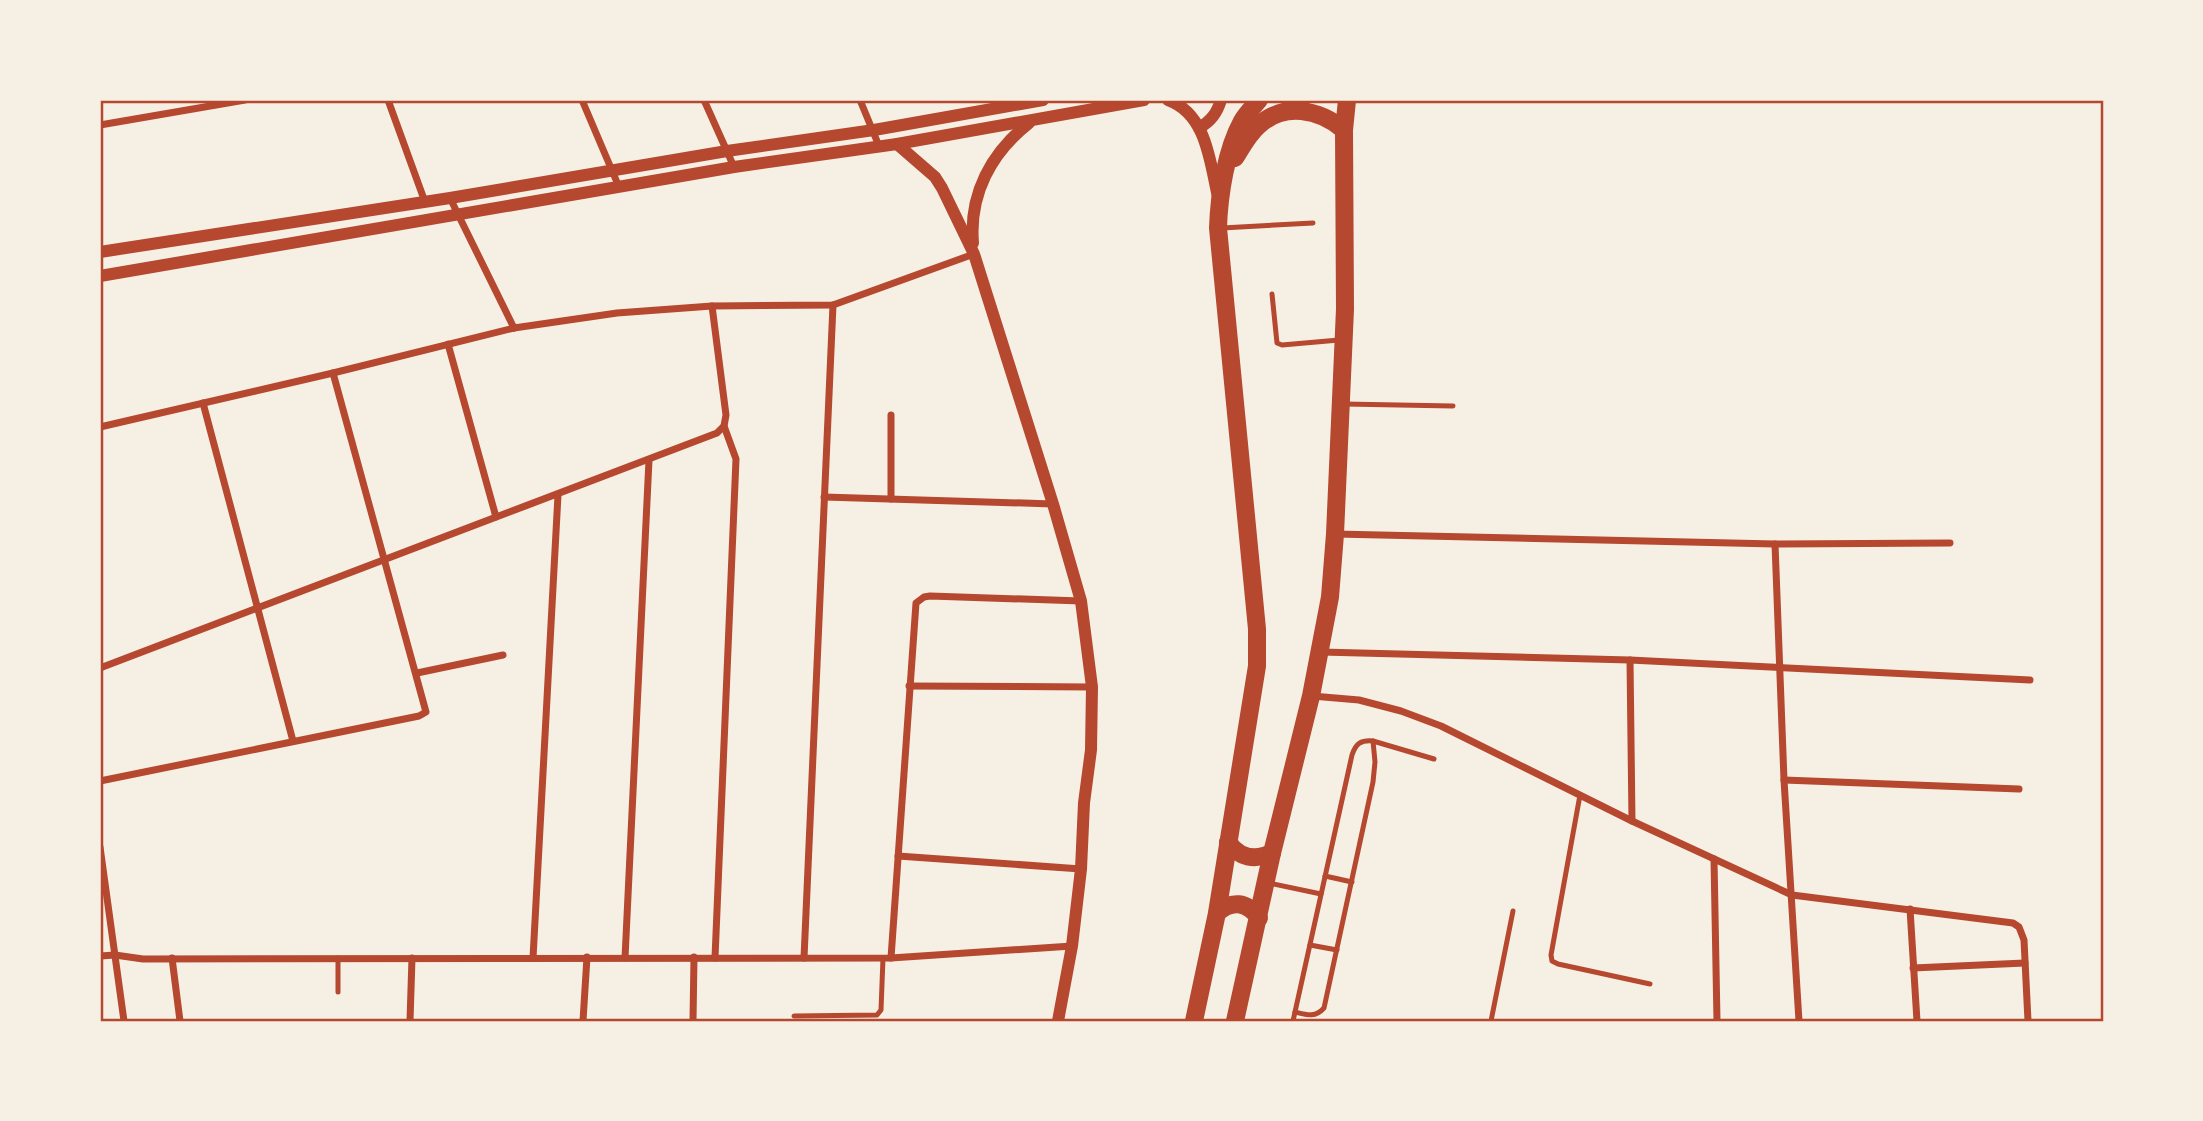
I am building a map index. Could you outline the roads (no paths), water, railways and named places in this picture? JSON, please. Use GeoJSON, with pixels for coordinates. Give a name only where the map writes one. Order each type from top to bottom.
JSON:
{"type":"FeatureCollection","features":[{"type":"Feature","properties":{"kind":"main road"},"geometry":{"type":"LineString","coordinates":[[1194,1021],[1217,912],[1256,682],[1258,648],[1219,228],[1219,201],[1234,138],[1242,120],[1259,100]]}},
{"type":"Feature","properties":{"kind":"main road"},"geometry":{"type":"LineString","coordinates":[[1234,1021],[1311,696],[1329,597],[1341,404],[1344,130],[1347,100]]}},
{"type":"Feature","properties":{"kind":"main road"},"geometry":{"type":"LineString","coordinates":[[1226,173],[1249,136],[1272,116],[1287,111],[1310,112],[1332,120],[1344,130]]}},
{"type":"Feature","properties":{"kind":"main road"},"geometry":{"type":"LineString","coordinates":[[1228,842],[1233,849],[1247,857],[1256,858],[1272,853]]}},
{"type":"Feature","properties":{"kind":"main road"},"geometry":{"type":"LineString","coordinates":[[1217,912],[1231,904],[1239,904],[1254,911],[1259,918]]}},
{"type":"Feature","properties":{"kind":"street"},"geometry":{"type":"LineString","coordinates":[[100,125],[245,100]]}},
{"type":"Feature","properties":{"kind":"street"},"geometry":{"type":"LineString","coordinates":[[388,100],[425,202]]}},
{"type":"Feature","properties":{"kind":"street"},"geometry":{"type":"LineString","coordinates":[[582,100],[619,187]]}},
{"type":"Feature","properties":{"kind":"street"},"geometry":{"type":"LineString","coordinates":[[704,100],[734,167]]}},
{"type":"Feature","properties":{"kind":"street"},"geometry":{"type":"LineString","coordinates":[[860,100],[879,146]]}},
{"type":"Feature","properties":{"kind":"street"},"geometry":{"type":"LineString","coordinates":[[100,252],[450,198],[727,151],[874,130],[1006,103],[1043,100]]}},
{"type":"Feature","properties":{"kind":"street"},"geometry":{"type":"LineString","coordinates":[[100,276],[734,167],[897,144],[1144,100]]}},
{"type":"Feature","properties":{"kind":"street"},"geometry":{"type":"LineString","coordinates":[[1168,100],[1182,107],[1199,128],[1219,201]]}},
{"type":"Feature","properties":{"kind":"street"},"geometry":{"type":"LineString","coordinates":[[1199,128],[1211,120],[1220,100]]}},
{"type":"Feature","properties":{"kind":"street"},"geometry":{"type":"LineString","coordinates":[[974,254],[972,229],[975,203],[983,178],[1012,136],[1032,121]]}},
{"type":"Feature","properties":{"kind":"street"},"geometry":{"type":"LineString","coordinates":[[897,144],[935,177],[951,202],[974,254],[1081,601],[1092,687],[1091,750],[1084,803],[1082,869],[1072,946],[1058,1021]]}},
{"type":"Feature","properties":{"kind":"street"},"geometry":{"type":"LineString","coordinates":[[450,198],[514,328]]}},
{"type":"Feature","properties":{"kind":"street"},"geometry":{"type":"LineString","coordinates":[[100,427],[514,328],[617,313],[712,306],[833,305],[974,254]]}},
{"type":"Feature","properties":{"kind":"street"},"geometry":{"type":"LineString","coordinates":[[804,958],[833,305]]}},
{"type":"Feature","properties":{"kind":"street"},"geometry":{"type":"LineString","coordinates":[[712,306],[726,415],[724,426],[736,459],[715,958]]}},
{"type":"Feature","properties":{"kind":"street"},"geometry":{"type":"LineString","coordinates":[[448,344],[496,517]]}},
{"type":"Feature","properties":{"kind":"street"},"geometry":{"type":"LineString","coordinates":[[100,781],[424,714],[426,707],[333,373]]}},
{"type":"Feature","properties":{"kind":"street"},"geometry":{"type":"LineString","coordinates":[[203,403],[293,741]]}},
{"type":"Feature","properties":{"kind":"street"},"geometry":{"type":"LineString","coordinates":[[891,415],[891,499]]}},
{"type":"Feature","properties":{"kind":"street"},"geometry":{"type":"LineString","coordinates":[[100,668],[708,438],[724,426]]}},
{"type":"Feature","properties":{"kind":"street"},"geometry":{"type":"LineString","coordinates":[[625,958],[649,460]]}},
{"type":"Feature","properties":{"kind":"street"},"geometry":{"type":"LineString","coordinates":[[533,958],[558,495]]}},
{"type":"Feature","properties":{"kind":"street"},"geometry":{"type":"LineString","coordinates":[[824,497],[1053,504]]}},
{"type":"Feature","properties":{"kind":"street"},"geometry":{"type":"LineString","coordinates":[[1335,534],[1775,544],[1950,543]]}},
{"type":"Feature","properties":{"kind":"street"},"geometry":{"type":"LineString","coordinates":[[1775,544],[1784,780],[1799,1021]]}},
{"type":"Feature","properties":{"kind":"street"},"geometry":{"type":"LineString","coordinates":[[887,958],[898,856],[914,607],[924,597],[1081,601]]}},
{"type":"Feature","properties":{"kind":"street"},"geometry":{"type":"LineString","coordinates":[[1320,652],[1630,660],[2030,680]]}},
{"type":"Feature","properties":{"kind":"street"},"geometry":{"type":"LineString","coordinates":[[416,673],[503,655]]}},
{"type":"Feature","properties":{"kind":"street"},"geometry":{"type":"LineString","coordinates":[[1630,660],[1632,821]]}},
{"type":"Feature","properties":{"kind":"street"},"geometry":{"type":"LineString","coordinates":[[909,686],[1092,687]]}},
{"type":"Feature","properties":{"kind":"street"},"geometry":{"type":"LineString","coordinates":[[1311,696],[1359,700],[1441,726],[1632,821],[1792,895],[2013,923],[2022,933],[2025,963],[2028,1021],[2021,1021]]}},
{"type":"Feature","properties":{"kind":"street"},"geometry":{"type":"LineString","coordinates":[[1784,780],[2019,789]]}},
{"type":"Feature","properties":{"kind":"street"},"geometry":{"type":"LineString","coordinates":[[100,847],[124,1021]]}},
{"type":"Feature","properties":{"kind":"street"},"geometry":{"type":"LineString","coordinates":[[898,856],[1082,869]]}},
{"type":"Feature","properties":{"kind":"street"},"geometry":{"type":"LineString","coordinates":[[1714,859],[1717,1021]]}},
{"type":"Feature","properties":{"kind":"street"},"geometry":{"type":"LineString","coordinates":[[1910,909],[1917,1021]]}},
{"type":"Feature","properties":{"kind":"street"},"geometry":{"type":"LineString","coordinates":[[100,956],[116,955],[143,959],[887,958],[1072,946]]}},
{"type":"Feature","properties":{"kind":"street"},"geometry":{"type":"LineString","coordinates":[[583,1021],[587,957]]}},
{"type":"Feature","properties":{"kind":"street"},"geometry":{"type":"LineString","coordinates":[[692,1021],[694,957]]}},
{"type":"Feature","properties":{"kind":"street"},"geometry":{"type":"LineString","coordinates":[[172,958],[180,1021]]}},
{"type":"Feature","properties":{"kind":"street"},"geometry":{"type":"LineString","coordinates":[[410,1021],[412,958]]}},
{"type":"Feature","properties":{"kind":"street"},"geometry":{"type":"LineString","coordinates":[[1913,968],[2025,963]]}},
{"type":"Feature","properties":{"kind":"lane"},"geometry":{"type":"LineString","coordinates":[[1219,228],[1313,223]]}},
{"type":"Feature","properties":{"kind":"lane"},"geometry":{"type":"LineString","coordinates":[[1272,294],[1276,343],[1282,345],[1343,340]]}},
{"type":"Feature","properties":{"kind":"lane"},"geometry":{"type":"LineString","coordinates":[[1341,404],[1453,406]]}},
{"type":"Feature","properties":{"kind":"lane"},"geometry":{"type":"LineString","coordinates":[[1293,1021],[1355,746],[1364,741],[1373,741],[1434,760]]}},
{"type":"Feature","properties":{"kind":"lane"},"geometry":{"type":"LineString","coordinates":[[1295,1012],[1312,1016],[1324,1008],[1374,782],[1373,741]]}},
{"type":"Feature","properties":{"kind":"lane"},"geometry":{"type":"LineString","coordinates":[[1580,795],[1552,961],[1650,984]]}},
{"type":"Feature","properties":{"kind":"lane"},"geometry":{"type":"LineString","coordinates":[[1325,876],[1352,882]]}},
{"type":"Feature","properties":{"kind":"lane"},"geometry":{"type":"LineString","coordinates":[[1266,882],[1321,894]]}},
{"type":"Feature","properties":{"kind":"lane"},"geometry":{"type":"LineString","coordinates":[[1491,1021],[1513,911]]}},
{"type":"Feature","properties":{"kind":"lane"},"geometry":{"type":"LineString","coordinates":[[1310,945],[1337,950]]}},
{"type":"Feature","properties":{"kind":"lane"},"geometry":{"type":"LineString","coordinates":[[338,958],[338,992]]}},
{"type":"Feature","properties":{"kind":"lane"},"geometry":{"type":"LineString","coordinates":[[794,1016],[877,1015],[881,1010],[887,958]]}}]}
